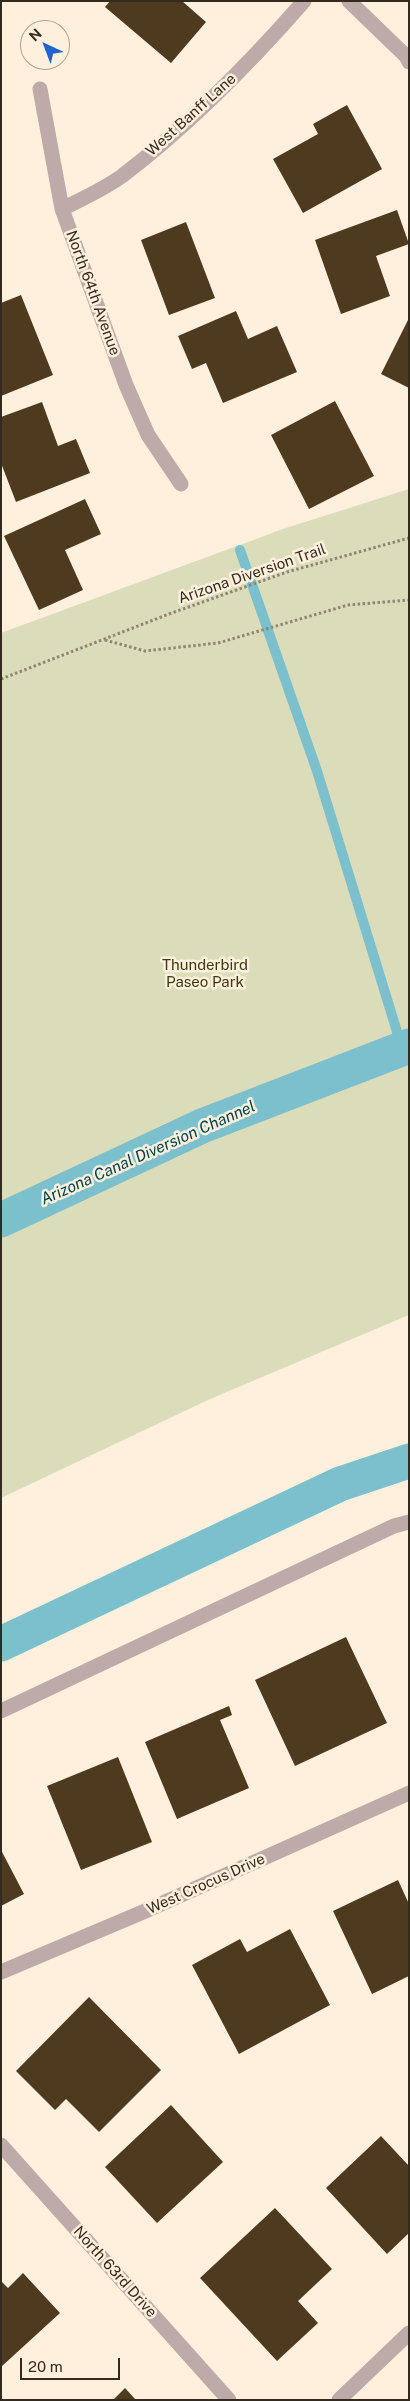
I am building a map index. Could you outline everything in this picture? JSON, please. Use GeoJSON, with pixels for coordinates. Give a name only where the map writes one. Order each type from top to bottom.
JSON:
{"type":"FeatureCollection","features":[{"type":"Feature","properties":{"kind":"street","name":"West Banff Lane"},"geometry":{"type":"LineString","coordinates":[[62,210],[121,177],[187,122],[272,38],[304,1]]}},
{"type":"Feature","properties":{"kind":"street"},"geometry":{"type":"LineString","coordinates":[[348,1],[406,56],[409,62]]}},
{"type":"Feature","properties":{"kind":"street","name":"North 64th Avenue"},"geometry":{"type":"LineString","coordinates":[[40,89],[62,210],[148,436],[181,484]]}},
{"type":"Feature","properties":{"kind":"street"},"geometry":{"type":"LineString","coordinates":[[1,1711],[394,1526],[409,1522]]}},
{"type":"Feature","properties":{"kind":"street","name":"West Crocus Drive"},"geometry":{"type":"LineString","coordinates":[[1,1972],[143,1912],[409,1793]]}},
{"type":"Feature","properties":{"kind":"street","name":"North 63rd Drive"},"geometry":{"type":"LineString","coordinates":[[1,2145],[229,2400]]}},
{"type":"Feature","properties":{"kind":"street"},"geometry":{"type":"LineString","coordinates":[[339,2400],[409,2333]]}},
{"type":"Feature","properties":{"kind":"path","name":"Arizona Diversion Trail"},"geometry":{"type":"LineString","coordinates":[[1,679],[287,572],[409,538]]}},
{"type":"Feature","properties":{"kind":"path"},"geometry":{"type":"LineString","coordinates":[[105,640],[145,651],[218,643],[348,605],[409,600]]}},
{"type":"Feature","properties":{"kind":"green space","name":"Thunderbird Paseo Park"},"geometry":{"type":"Polygon","coordinates":[[[409,489],[409,1315],[210,1399],[1,1498],[1,633],[283,529],[409,489]]]}},
{"type":"Feature","properties":{"kind":"building"},"geometry":{"type":"Polygon","coordinates":[[[110,1],[182,1],[206,22],[171,63],[105,7],[110,1]]]}},
{"type":"Feature","properties":{"kind":"building"},"geometry":{"type":"Polygon","coordinates":[[[347,105],[382,169],[303,213],[273,159],[318,134],[313,124],[347,105]]]}},
{"type":"Feature","properties":{"kind":"building"},"geometry":{"type":"Polygon","coordinates":[[[397,210],[409,244],[376,256],[390,296],[341,314],[315,240],[397,210]]]}},
{"type":"Feature","properties":{"kind":"building"},"geometry":{"type":"Polygon","coordinates":[[[186,222],[215,298],[169,315],[141,240],[186,222]]]}},
{"type":"Feature","properties":{"kind":"building"},"geometry":{"type":"Polygon","coordinates":[[[21,295],[53,375],[1,396],[1,303],[21,295]]]}},
{"type":"Feature","properties":{"kind":"building"},"geometry":{"type":"Polygon","coordinates":[[[236,311],[248,339],[277,326],[297,372],[223,403],[206,363],[192,369],[178,336],[236,311]]]}},
{"type":"Feature","properties":{"kind":"building"},"geometry":{"type":"Polygon","coordinates":[[[409,318],[409,388],[381,374],[409,318]]]}},
{"type":"Feature","properties":{"kind":"building"},"geometry":{"type":"Polygon","coordinates":[[[335,401],[374,476],[309,509],[271,435],[335,401]]]}},
{"type":"Feature","properties":{"kind":"building"},"geometry":{"type":"Polygon","coordinates":[[[42,402],[58,446],[76,439],[90,473],[16,502],[1,463],[1,417],[42,402]]]}},
{"type":"Feature","properties":{"kind":"building"},"geometry":{"type":"Polygon","coordinates":[[[85,499],[101,534],[65,550],[83,590],[39,610],[4,536],[85,499]]]}},
{"type":"Feature","properties":{"kind":"building"},"geometry":{"type":"Polygon","coordinates":[[[346,1637],[387,1723],[295,1766],[255,1680],[346,1637]]]}},
{"type":"Feature","properties":{"kind":"building"},"geometry":{"type":"Polygon","coordinates":[[[229,1706],[232,1715],[220,1720],[249,1788],[177,1819],[145,1742],[229,1706]]]}},
{"type":"Feature","properties":{"kind":"building"},"geometry":{"type":"Polygon","coordinates":[[[118,1757],[152,1842],[81,1870],[47,1786],[118,1757]]]}},
{"type":"Feature","properties":{"kind":"building"},"geometry":{"type":"Polygon","coordinates":[[[1,1850],[24,1894],[1,1906],[1,1850]]]}},
{"type":"Feature","properties":{"kind":"building"},"geometry":{"type":"Polygon","coordinates":[[[398,1880],[409,1904],[409,1976],[372,1994],[333,1911],[398,1880]]]}},
{"type":"Feature","properties":{"kind":"building"},"geometry":{"type":"Polygon","coordinates":[[[290,1929],[330,2005],[239,2054],[192,1965],[240,1939],[247,1952],[290,1929]]]}},
{"type":"Feature","properties":{"kind":"building"},"geometry":{"type":"Polygon","coordinates":[[[89,1997],[161,2070],[99,2132],[66,2099],[55,2110],[16,2071],[89,1997]]]}},
{"type":"Feature","properties":{"kind":"building"},"geometry":{"type":"Polygon","coordinates":[[[171,2105],[223,2162],[157,2223],[105,2167],[171,2105]]]}},
{"type":"Feature","properties":{"kind":"building"},"geometry":{"type":"Polygon","coordinates":[[[381,2136],[409,2166],[409,2233],[387,2254],[326,2188],[381,2136]]]}},
{"type":"Feature","properties":{"kind":"building"},"geometry":{"type":"Polygon","coordinates":[[[275,2208],[332,2269],[298,2301],[318,2323],[277,2361],[200,2278],[275,2208]]]}},
{"type":"Feature","properties":{"kind":"building"},"geometry":{"type":"Polygon","coordinates":[[[23,2273],[60,2313],[1,2367],[1,2281],[8,2288],[23,2273]]]}},
{"type":"Feature","properties":{"kind":"building"},"geometry":{"type":"Polygon","coordinates":[[[125,2388],[136,2400],[113,2400],[125,2388]]]}},
{"type":"Feature","properties":{"kind":"waterway"},"geometry":{"type":"LineString","coordinates":[[240,550],[317,771],[402,1048]]}},
{"type":"Feature","properties":{"kind":"waterway","name":"Arizona Canal Diversion Channel"},"geometry":{"type":"LineString","coordinates":[[1,1220],[202,1126],[409,1046]]}},
{"type":"Feature","properties":{"kind":"waterway"},"geometry":{"type":"LineString","coordinates":[[1,1644],[340,1484],[409,1461]]}}]}
